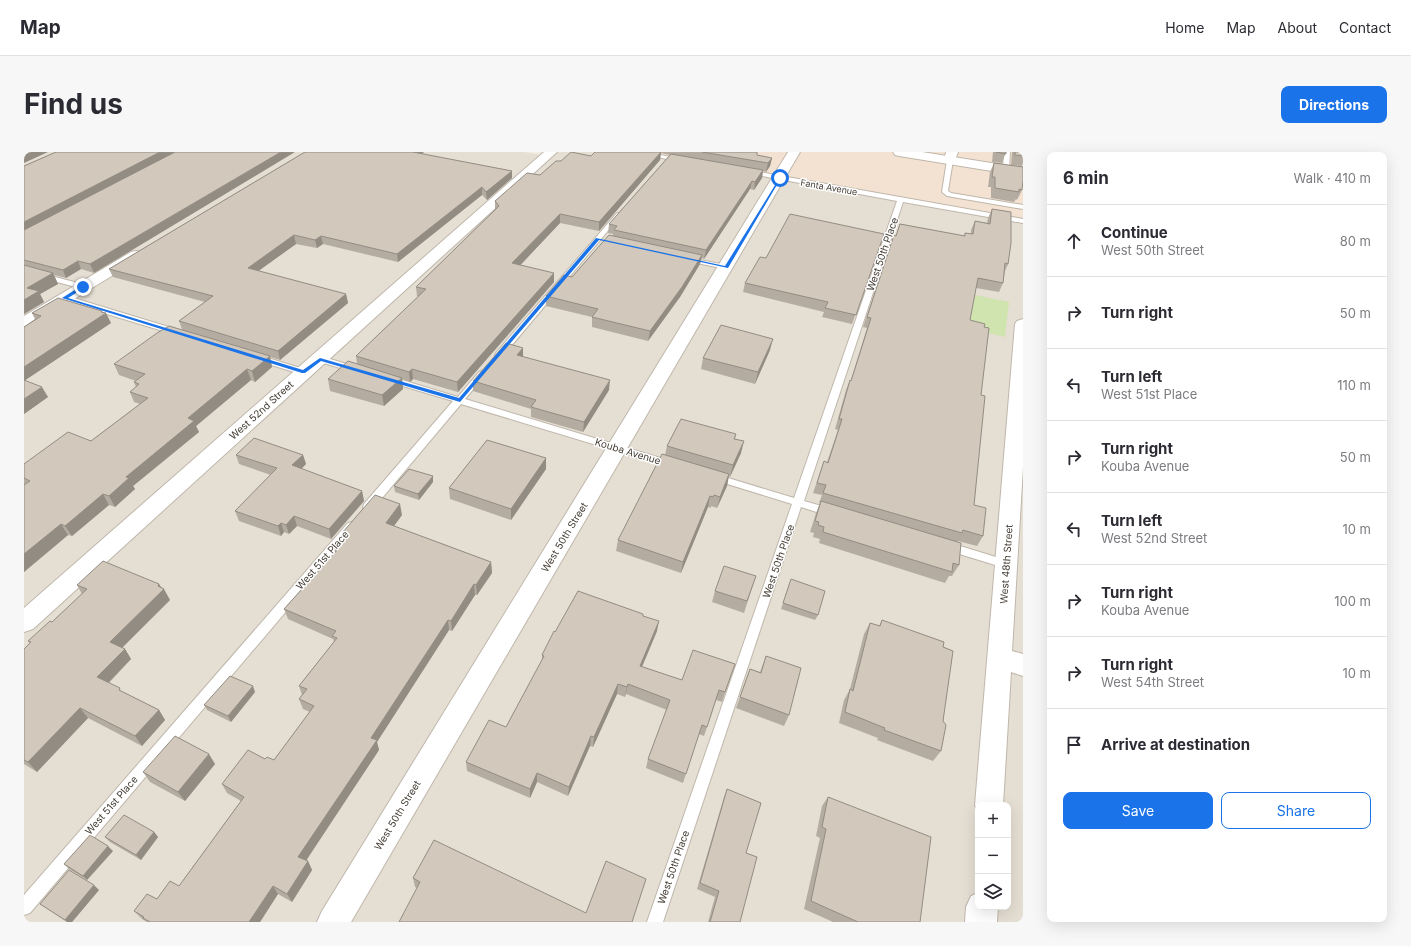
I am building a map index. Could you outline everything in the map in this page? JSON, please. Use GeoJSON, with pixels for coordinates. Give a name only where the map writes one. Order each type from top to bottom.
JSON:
{"type":"FeatureCollection","features":[{"type":"Feature","properties":{"kind":"street","name":"West 52nd Street"},"geometry":{"type":"LineString","coordinates":[[24,622],[552,152]]}},
{"type":"Feature","properties":{"kind":"street","name":"West 50th Street"},"geometry":{"type":"LineString","coordinates":[[333,922],[780,178],[794,152]]}},
{"type":"Feature","properties":{"kind":"street"},"geometry":{"type":"LineString","coordinates":[[899,152],[951,156],[1023,172]]}},
{"type":"Feature","properties":{"kind":"street"},"geometry":{"type":"LineString","coordinates":[[24,323],[151,246]]}},
{"type":"Feature","properties":{"kind":"street","name":"West 48th Street"},"geometry":{"type":"LineString","coordinates":[[989,802],[1023,324]]}},
{"type":"Feature","properties":{"kind":"street"},"geometry":{"type":"LineString","coordinates":[[999,657],[1023,665]]}},
{"type":"Feature","properties":{"kind":"street"},"geometry":{"type":"LineString","coordinates":[[981,922],[982,910]]}},
{"type":"Feature","properties":{"kind":"lane"},"geometry":{"type":"LineString","coordinates":[[635,152],[691,162]]}},
{"type":"Feature","properties":{"kind":"lane"},"geometry":{"type":"LineString","coordinates":[[1006,169],[1007,152]]}},
{"type":"Feature","properties":{"kind":"lane"},"geometry":{"type":"LineString","coordinates":[[951,156],[945,192],[949,195],[1023,207]]}},
{"type":"Feature","properties":{"kind":"lane"},"geometry":{"type":"LineString","coordinates":[[657,169],[667,158]]}},
{"type":"Feature","properties":{"kind":"lane","name":"Fanta Avenue"},"geometry":{"type":"LineString","coordinates":[[737,170],[1023,221]]}},
{"type":"Feature","properties":{"kind":"lane","name":"West 50th Place"},"geometry":{"type":"LineString","coordinates":[[655,922],[901,199]]}},
{"type":"Feature","properties":{"kind":"lane","name":"West 51st Place"},"geometry":{"type":"LineString","coordinates":[[24,907],[460,400],[602,240],[628,204]]}},
{"type":"Feature","properties":{"kind":"lane"},"geometry":{"type":"LineString","coordinates":[[683,258],[726,267]]}},
{"type":"Feature","properties":{"kind":"lane"},"geometry":{"type":"LineString","coordinates":[[24,270],[83,287]]}},
{"type":"Feature","properties":{"kind":"lane"},"geometry":{"type":"LineString","coordinates":[[64,298],[187,336]]}},
{"type":"Feature","properties":{"kind":"lane"},"geometry":{"type":"LineString","coordinates":[[247,354],[304,372]]}},
{"type":"Feature","properties":{"kind":"lane"},"geometry":{"type":"LineString","coordinates":[[320,359],[366,372]]}},
{"type":"Feature","properties":{"kind":"lane","name":"Kouba Avenue"},"geometry":{"type":"LineString","coordinates":[[380,377],[679,467]]}},
{"type":"Feature","properties":{"kind":"lane"},"geometry":{"type":"LineString","coordinates":[[702,473],[843,516]]}},
{"type":"Feature","properties":{"kind":"lane"},"geometry":{"type":"LineString","coordinates":[[934,543],[1005,564]]}},
{"type":"Feature","properties":{"kind":"shaded area"},"geometry":{"type":"Polygon","coordinates":[[[24,152],[524,152],[547,156],[551,152],[635,152],[1023,221],[1023,922],[24,922],[24,152]]]}},
{"type":"Feature","properties":{"kind":"shaded area"},"geometry":{"type":"Polygon","coordinates":[[[635,152],[1023,152],[1023,221],[635,152]]]}},
{"type":"Feature","properties":{"kind":"green space"},"geometry":{"type":"Polygon","coordinates":[[[888,277],[1009,302],[1005,337],[877,309],[888,277]]]}},
{"type":"Feature","properties":{"kind":"building"},"geometry":{"type":"Polygon","coordinates":[[[56,152],[160,152],[24,222],[24,166],[56,152]]]}},
{"type":"Feature","properties":{"kind":"building"},"geometry":{"type":"Polygon","coordinates":[[[175,152],[281,152],[90,264],[78,261],[63,270],[24,260],[24,230],[175,152]]]}},
{"type":"Feature","properties":{"kind":"building"},"geometry":{"type":"Polygon","coordinates":[[[305,152],[413,152],[512,171],[486,192],[482,187],[397,254],[321,236],[315,240],[294,235],[248,268],[346,294],[278,351],[179,321],[213,296],[109,269],[305,152]]]}},
{"type":"Feature","properties":{"kind":"building"},"geometry":{"type":"Polygon","coordinates":[[[571,152],[591,156],[595,152],[661,152],[599,222],[560,214],[512,263],[554,273],[457,382],[412,369],[409,372],[356,356],[426,289],[416,287],[499,206],[495,201],[527,173],[540,175],[556,161],[561,161],[571,152]]]}},
{"type":"Feature","properties":{"kind":"building"},"geometry":{"type":"Polygon","coordinates":[[[702,152],[757,152],[757,155],[772,158],[768,163],[702,152]]]}},
{"type":"Feature","properties":{"kind":"building"},"geometry":{"type":"Polygon","coordinates":[[[1015,152],[1023,152],[1023,156],[1015,155],[1015,152]]]}},
{"type":"Feature","properties":{"kind":"building"},"geometry":{"type":"Polygon","coordinates":[[[671,154],[763,170],[755,182],[752,181],[706,250],[614,230],[617,226],[609,224],[671,154]]]}},
{"type":"Feature","properties":{"kind":"building"},"geometry":{"type":"Polygon","coordinates":[[[994,163],[1023,167],[1022,190],[1019,189],[1019,192],[995,188],[995,177],[992,177],[994,163]]]}},
{"type":"Feature","properties":{"kind":"building"},"geometry":{"type":"Polygon","coordinates":[[[992,209],[1011,212],[1011,243],[1008,264],[1005,263],[1003,283],[978,278],[970,320],[985,324],[984,327],[989,328],[981,395],[985,396],[974,505],[986,508],[983,536],[963,530],[962,533],[823,493],[826,485],[817,483],[824,461],[828,463],[842,419],[839,419],[850,380],[851,381],[871,318],[867,317],[894,235],[896,236],[900,224],[965,236],[965,233],[973,234],[975,221],[990,224],[992,209]]]}},
{"type":"Feature","properties":{"kind":"building"},"geometry":{"type":"Polygon","coordinates":[[[790,214],[884,234],[856,315],[825,308],[828,302],[745,283],[760,257],[766,258],[790,214]]]}},
{"type":"Feature","properties":{"kind":"building"},"geometry":{"type":"Polygon","coordinates":[[[609,235],[702,255],[682,287],[650,331],[592,317],[598,309],[546,296],[564,275],[572,277],[609,235]]]}},
{"type":"Feature","properties":{"kind":"building"},"geometry":{"type":"Polygon","coordinates":[[[24,265],[53,273],[27,288],[39,291],[24,300],[24,265]]]}},
{"type":"Feature","properties":{"kind":"building"},"geometry":{"type":"Polygon","coordinates":[[[58,298],[106,313],[24,367],[24,327],[41,316],[32,313],[58,298]]]}},
{"type":"Feature","properties":{"kind":"building"},"geometry":{"type":"Polygon","coordinates":[[[721,325],[773,339],[758,372],[703,358],[721,325]]]}},
{"type":"Feature","properties":{"kind":"building"},"geometry":{"type":"Polygon","coordinates":[[[169,326],[270,356],[252,371],[247,369],[188,418],[194,421],[126,477],[129,478],[109,496],[103,494],[65,526],[61,524],[24,554],[24,485],[30,481],[24,478],[24,464],[68,432],[91,441],[148,398],[130,392],[139,384],[134,382],[145,374],[114,364],[169,326]]]}},
{"type":"Feature","properties":{"kind":"building"},"geometry":{"type":"Polygon","coordinates":[[[506,343],[523,348],[517,355],[610,380],[584,422],[531,407],[536,400],[473,381],[506,343]]]}},
{"type":"Feature","properties":{"kind":"building"},"geometry":{"type":"Polygon","coordinates":[[[348,361],[402,378],[382,395],[328,379],[348,361]]]}},
{"type":"Feature","properties":{"kind":"building"},"geometry":{"type":"Polygon","coordinates":[[[24,380],[42,387],[24,399],[24,380]]]}},
{"type":"Feature","properties":{"kind":"building"},"geometry":{"type":"Polygon","coordinates":[[[681,419],[736,434],[734,439],[744,441],[733,465],[667,446],[681,419]]]}},
{"type":"Feature","properties":{"kind":"building"},"geometry":{"type":"Polygon","coordinates":[[[254,438],[303,455],[292,465],[362,491],[329,529],[294,516],[286,525],[281,523],[278,526],[235,511],[277,468],[236,455],[254,438]]]}},
{"type":"Feature","properties":{"kind":"building"},"geometry":{"type":"Polygon","coordinates":[[[487,440],[546,458],[511,509],[449,488],[487,440]]]}},
{"type":"Feature","properties":{"kind":"building"},"geometry":{"type":"Polygon","coordinates":[[[662,454],[729,474],[720,497],[714,495],[713,497],[710,496],[683,562],[618,540],[662,454]]]}},
{"type":"Feature","properties":{"kind":"building"},"geometry":{"type":"Polygon","coordinates":[[[409,469],[433,476],[418,494],[394,486],[409,469]]]}},
{"type":"Feature","properties":{"kind":"building"},"geometry":{"type":"Polygon","coordinates":[[[375,495],[400,504],[386,523],[491,562],[476,585],[474,584],[451,621],[448,620],[371,738],[377,740],[298,857],[308,861],[287,894],[273,886],[249,922],[150,922],[134,911],[147,894],[157,899],[170,881],[179,886],[244,797],[222,784],[248,750],[265,759],[267,757],[274,760],[314,706],[299,699],[307,689],[299,686],[337,638],[332,636],[336,631],[284,609],[338,549],[334,548],[345,534],[342,533],[375,495]]]}},
{"type":"Feature","properties":{"kind":"building"},"geometry":{"type":"Polygon","coordinates":[[[821,501],[961,543],[959,565],[953,563],[952,572],[823,532],[824,527],[818,525],[819,522],[815,521],[821,501]]]}},
{"type":"Feature","properties":{"kind":"building"},"geometry":{"type":"Polygon","coordinates":[[[103,561],[159,584],[158,586],[164,589],[110,642],[125,649],[97,677],[159,710],[135,736],[80,708],[28,762],[24,760],[24,649],[31,642],[28,641],[50,621],[52,622],[87,589],[77,585],[103,561]]]}},
{"type":"Feature","properties":{"kind":"building"},"geometry":{"type":"Polygon","coordinates":[[[724,566],[756,576],[747,601],[715,591],[724,566]]]}},
{"type":"Feature","properties":{"kind":"building"},"geometry":{"type":"Polygon","coordinates":[[[791,579],[825,591],[818,615],[783,603],[791,579]]]}},
{"type":"Feature","properties":{"kind":"building"},"geometry":{"type":"Polygon","coordinates":[[[578,591],[659,621],[640,666],[682,680],[693,650],[735,664],[725,692],[719,690],[707,727],[702,725],[686,774],[648,759],[670,700],[628,684],[627,687],[618,684],[594,737],[591,736],[569,787],[537,773],[530,789],[466,762],[489,720],[506,727],[544,656],[542,655],[554,631],[555,632],[578,591]]]}},
{"type":"Feature","properties":{"kind":"building"},"geometry":{"type":"Polygon","coordinates":[[[882,620],[944,642],[943,647],[953,651],[943,721],[946,725],[941,751],[884,730],[885,728],[845,712],[850,689],[853,691],[870,623],[880,626],[882,620]]]}},
{"type":"Feature","properties":{"kind":"building"},"geometry":{"type":"Polygon","coordinates":[[[766,656],[801,668],[789,715],[740,697],[750,669],[761,673],[766,656]]]}},
{"type":"Feature","properties":{"kind":"building"},"geometry":{"type":"Polygon","coordinates":[[[230,676],[253,686],[228,716],[204,705],[230,676]]]}},
{"type":"Feature","properties":{"kind":"building"},"geometry":{"type":"Polygon","coordinates":[[[175,736],[209,754],[178,792],[143,772],[175,736]]]}},
{"type":"Feature","properties":{"kind":"building"},"geometry":{"type":"Polygon","coordinates":[[[727,789],[761,803],[746,853],[757,857],[740,922],[710,922],[719,891],[700,883],[727,789]]]}},
{"type":"Feature","properties":{"kind":"building"},"geometry":{"type":"Polygon","coordinates":[[[828,797],[931,837],[920,922],[858,922],[811,901],[826,829],[822,827],[828,797]]]}},
{"type":"Feature","properties":{"kind":"building"},"geometry":{"type":"Polygon","coordinates":[[[124,815],[154,832],[136,855],[105,837],[124,815]]]}},
{"type":"Feature","properties":{"kind":"building"},"geometry":{"type":"Polygon","coordinates":[[[90,835],[108,846],[83,876],[64,864],[90,835]]]}},
{"type":"Feature","properties":{"kind":"building"},"geometry":{"type":"Polygon","coordinates":[[[434,840],[586,913],[606,861],[646,879],[632,922],[399,922],[420,882],[413,878],[434,840]]]}},
{"type":"Feature","properties":{"kind":"building"},"geometry":{"type":"Polygon","coordinates":[[[69,870],[94,885],[65,920],[40,904],[69,870]]]}},
{"type":"Feature","properties":{"kind":"route"},"geometry":{"type":"LineString","coordinates":[[83,287],[64,298],[304,372],[320,359],[460,400],[598,239],[726,267],[780,178]]}}]}
